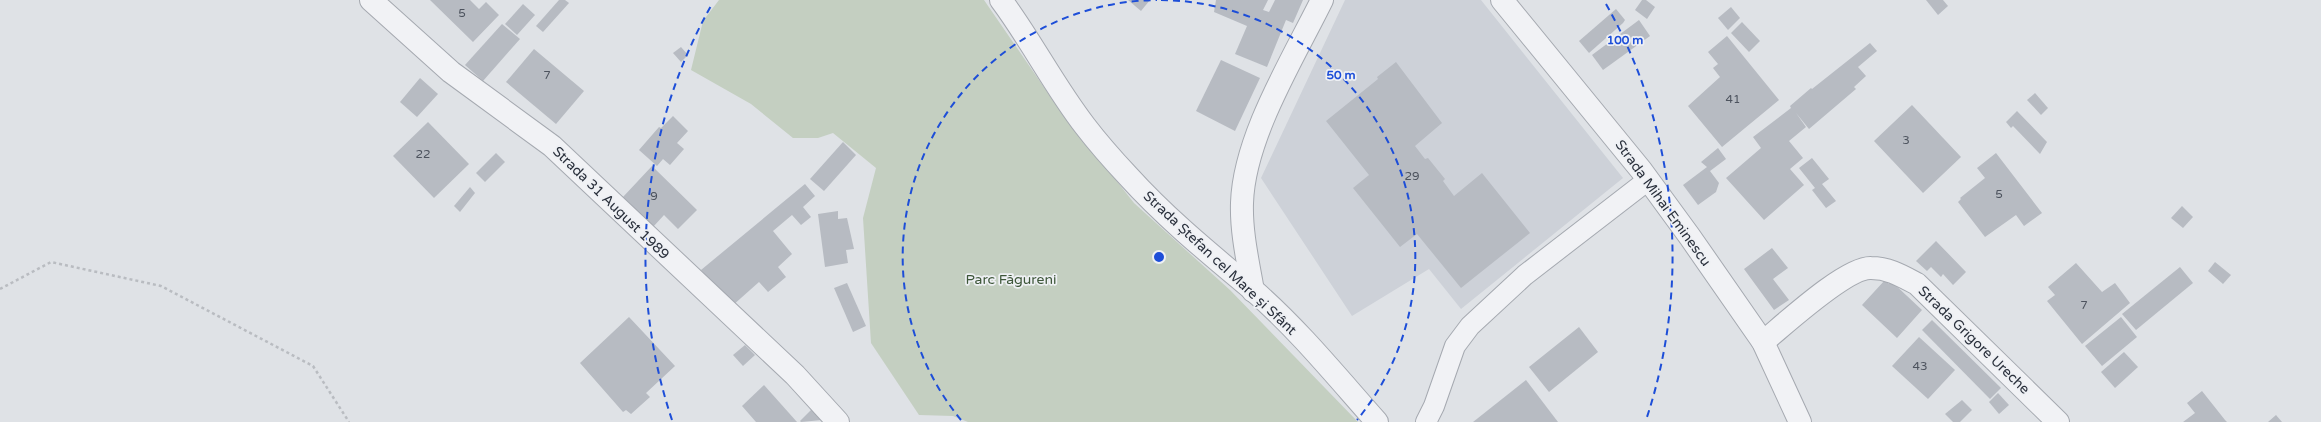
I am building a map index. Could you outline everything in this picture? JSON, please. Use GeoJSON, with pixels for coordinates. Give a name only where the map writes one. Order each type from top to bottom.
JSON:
{"type":"FeatureCollection","features":[{"type":"Feature","properties":{"kind":"street","name":"Strada 31 August 1989"},"geometry":{"type":"LineString","coordinates":[[371,0],[451,72],[552,146],[795,374],[838,422]]}},
{"type":"Feature","properties":{"kind":"street","name":"Strada Ștefan cel Mare și Sfânt"},"geometry":{"type":"LineString","coordinates":[[1001,0],[1019,24],[1057,86],[1094,137],[1168,218],[1209,255],[1253,291],[1339,379],[1377,422]]}},
{"type":"Feature","properties":{"kind":"street"},"geometry":{"type":"LineString","coordinates":[[1253,291],[1246,246],[1242,203],[1248,163],[1266,114],[1322,0]]}},
{"type":"Feature","properties":{"kind":"street","name":"Strada Mihai Eminescu"},"geometry":{"type":"LineString","coordinates":[[1502,0],[1648,180],[1763,342],[1800,422]]}},
{"type":"Feature","properties":{"kind":"street","name":"Strada Grigore Ureche"},"geometry":{"type":"LineString","coordinates":[[1763,342],[1841,279],[1870,267],[1895,272],[1917,284],[2058,422]]}},
{"type":"Feature","properties":{"kind":"lane"},"geometry":{"type":"LineString","coordinates":[[1426,422],[1434,406],[1455,346],[1470,326],[1525,275],[1648,180]]}},
{"type":"Feature","properties":{"kind":"path"},"geometry":{"type":"LineString","coordinates":[[0,289],[51,262],[161,286],[313,366],[349,422]]}},
{"type":"Feature","properties":{"kind":"shaded area"},"geometry":{"type":"Polygon","coordinates":[[[1345,0],[1481,0],[1623,178],[1461,309],[1429,269],[1352,316],[1261,178],[1345,0]]]}},
{"type":"Feature","properties":{"kind":"green space","name":"Parc Făgureni"},"geometry":{"type":"Polygon","coordinates":[[[719,0],[984,0],[1052,99],[1134,203],[1230,290],[1358,422],[968,422],[953,416],[919,415],[871,343],[863,218],[876,168],[833,133],[818,138],[793,138],[751,104],[691,70],[703,21],[719,0]]]}},
{"type":"Feature","properties":{"kind":"building"},"geometry":{"type":"Polygon","coordinates":[[[430,0],[470,0],[479,9],[486,2],[499,15],[473,42],[430,0]]]}},
{"type":"Feature","properties":{"kind":"building"},"geometry":{"type":"Polygon","coordinates":[[[559,0],[565,0],[569,3],[543,32],[536,26],[559,0]]]}},
{"type":"Feature","properties":{"kind":"building"},"geometry":{"type":"Polygon","coordinates":[[[1128,0],[1150,0],[1141,11],[1128,0]]]}},
{"type":"Feature","properties":{"kind":"building"},"geometry":{"type":"Polygon","coordinates":[[[1216,0],[1268,0],[1263,10],[1269,12],[1275,0],[1303,0],[1293,23],[1286,20],[1267,67],[1235,54],[1247,26],[1214,12],[1216,0]]]}},
{"type":"Feature","properties":{"kind":"building"},"geometry":{"type":"Polygon","coordinates":[[[1642,0],[1646,0],[1655,7],[1647,19],[1635,10],[1642,0]]]}},
{"type":"Feature","properties":{"kind":"building"},"geometry":{"type":"Polygon","coordinates":[[[1926,0],[1943,0],[1948,6],[1938,15],[1926,0]]]}},
{"type":"Feature","properties":{"kind":"building"},"geometry":{"type":"Polygon","coordinates":[[[523,4],[535,15],[517,35],[505,24],[523,4]]]}},
{"type":"Feature","properties":{"kind":"building"},"geometry":{"type":"Polygon","coordinates":[[[1731,7],[1740,18],[1728,30],[1718,18],[1731,7]]]}},
{"type":"Feature","properties":{"kind":"building"},"geometry":{"type":"Polygon","coordinates":[[[1616,9],[1625,20],[1589,53],[1579,41],[1616,9]]]}},
{"type":"Feature","properties":{"kind":"building"},"geometry":{"type":"Polygon","coordinates":[[[1639,20],[1650,36],[1603,70],[1592,55],[1639,20]]]}},
{"type":"Feature","properties":{"kind":"building"},"geometry":{"type":"Polygon","coordinates":[[[1742,22],[1760,41],[1749,52],[1731,33],[1742,22]]]}},
{"type":"Feature","properties":{"kind":"building"},"geometry":{"type":"Polygon","coordinates":[[[502,24],[520,39],[483,81],[465,65],[502,24]]]}},
{"type":"Feature","properties":{"kind":"building"},"geometry":{"type":"Polygon","coordinates":[[[1727,36],[1779,100],[1722,147],[1688,106],[1720,77],[1713,68],[1718,64],[1708,52],[1727,36]]]}},
{"type":"Feature","properties":{"kind":"building"},"geometry":{"type":"Polygon","coordinates":[[[1870,43],[1877,51],[1858,67],[1866,76],[1854,87],[1856,89],[1809,129],[1796,113],[1806,127],[1789,141],[1803,158],[1790,169],[1804,185],[1764,220],[1726,178],[1761,148],[1753,137],[1791,108],[1790,106],[1811,88],[1812,89],[1870,43]]]}},
{"type":"Feature","properties":{"kind":"building"},"geometry":{"type":"Polygon","coordinates":[[[681,47],[688,55],[681,62],[673,53],[681,47]]]}},
{"type":"Feature","properties":{"kind":"building"},"geometry":{"type":"Polygon","coordinates":[[[534,49],[584,91],[556,124],[506,82],[534,49]]]}},
{"type":"Feature","properties":{"kind":"building"},"geometry":{"type":"Polygon","coordinates":[[[1221,60],[1260,78],[1235,131],[1196,111],[1221,60]]]}},
{"type":"Feature","properties":{"kind":"building"},"geometry":{"type":"Polygon","coordinates":[[[1396,62],[1442,123],[1415,146],[1425,159],[1428,158],[1445,179],[1443,181],[1454,196],[1482,173],[1530,233],[1461,288],[1417,234],[1400,247],[1353,188],[1369,175],[1326,121],[1378,79],[1377,77],[1396,62]]]}},
{"type":"Feature","properties":{"kind":"building"},"geometry":{"type":"Polygon","coordinates":[[[420,78],[438,94],[417,117],[400,102],[420,78]]]}},
{"type":"Feature","properties":{"kind":"building"},"geometry":{"type":"Polygon","coordinates":[[[2035,93],[2048,108],[2041,115],[2027,100],[2035,93]]]}},
{"type":"Feature","properties":{"kind":"building"},"geometry":{"type":"Polygon","coordinates":[[[1912,105],[1961,157],[1923,193],[1874,141],[1912,105]]]}},
{"type":"Feature","properties":{"kind":"building"},"geometry":{"type":"Polygon","coordinates":[[[2017,111],[2047,142],[2040,154],[2013,126],[2011,128],[2006,122],[2017,111]]]}},
{"type":"Feature","properties":{"kind":"building"},"geometry":{"type":"Polygon","coordinates":[[[673,116],[688,131],[677,143],[684,149],[670,165],[663,159],[657,166],[639,150],[659,127],[661,128],[673,116]]]}},
{"type":"Feature","properties":{"kind":"building"},"geometry":{"type":"Polygon","coordinates":[[[428,122],[469,164],[434,198],[393,156],[428,122]]]}},
{"type":"Feature","properties":{"kind":"building"},"geometry":{"type":"Polygon","coordinates":[[[843,142],[856,155],[824,191],[810,179],[843,142]]]}},
{"type":"Feature","properties":{"kind":"building"},"geometry":{"type":"Polygon","coordinates":[[[1718,148],[1726,159],[1710,171],[1719,183],[1716,192],[1698,205],[1683,185],[1707,167],[1701,162],[1718,148]]]}},
{"type":"Feature","properties":{"kind":"building"},"geometry":{"type":"Polygon","coordinates":[[[496,153],[505,162],[485,182],[476,173],[496,153]]]}},
{"type":"Feature","properties":{"kind":"building"},"geometry":{"type":"Polygon","coordinates":[[[1996,153],[2042,213],[2024,226],[2016,215],[1985,237],[1958,202],[1961,199],[1960,198],[1985,178],[1977,168],[1996,153]]]}},
{"type":"Feature","properties":{"kind":"building"},"geometry":{"type":"Polygon","coordinates":[[[1812,158],[1829,179],[1822,184],[1836,201],[1826,208],[1812,190],[1815,188],[1799,168],[1812,158]]]}},
{"type":"Feature","properties":{"kind":"building"},"geometry":{"type":"Polygon","coordinates":[[[652,166],[697,210],[678,229],[664,215],[653,227],[623,197],[652,166]]]}},
{"type":"Feature","properties":{"kind":"building"},"geometry":{"type":"Polygon","coordinates":[[[805,184],[815,196],[803,207],[811,217],[801,225],[792,215],[773,231],[792,254],[778,267],[786,277],[768,292],[759,282],[732,306],[701,270],[805,184]]]}},
{"type":"Feature","properties":{"kind":"building"},"geometry":{"type":"Polygon","coordinates":[[[470,187],[475,193],[460,212],[454,206],[470,187]]]}},
{"type":"Feature","properties":{"kind":"building"},"geometry":{"type":"Polygon","coordinates":[[[2182,206],[2193,217],[2183,228],[2171,218],[2182,206]]]}},
{"type":"Feature","properties":{"kind":"building"},"geometry":{"type":"Polygon","coordinates":[[[838,211],[838,219],[847,218],[854,249],[846,250],[848,263],[825,267],[818,214],[838,211]]]}},
{"type":"Feature","properties":{"kind":"building"},"geometry":{"type":"Polygon","coordinates":[[[1936,241],[1966,272],[1953,285],[1943,274],[1941,277],[1931,267],[1927,271],[1916,261],[1936,241]]]}},
{"type":"Feature","properties":{"kind":"building"},"geometry":{"type":"Polygon","coordinates":[[[1772,248],[1788,268],[1773,279],[1789,300],[1774,310],[1744,269],[1772,248]]]}},
{"type":"Feature","properties":{"kind":"building"},"geometry":{"type":"Polygon","coordinates":[[[2215,262],[2231,275],[2223,284],[2208,271],[2215,262]]]}},
{"type":"Feature","properties":{"kind":"building"},"geometry":{"type":"Polygon","coordinates":[[[2076,263],[2102,292],[2115,283],[2130,303],[2082,344],[2047,301],[2055,295],[2048,287],[2076,263]]]}},
{"type":"Feature","properties":{"kind":"building"},"geometry":{"type":"Polygon","coordinates":[[[2180,267],[2193,283],[2136,330],[2122,314],[2180,267]]]}},
{"type":"Feature","properties":{"kind":"building"},"geometry":{"type":"Polygon","coordinates":[[[1885,280],[1889,284],[1891,281],[1922,310],[1897,338],[1862,305],[1885,280]]]}},
{"type":"Feature","properties":{"kind":"building"},"geometry":{"type":"Polygon","coordinates":[[[847,283],[866,326],[853,332],[834,288],[847,283]]]}},
{"type":"Feature","properties":{"kind":"building"},"geometry":{"type":"Polygon","coordinates":[[[629,317],[675,366],[646,393],[650,397],[631,414],[626,410],[623,412],[580,363],[629,317]]]}},
{"type":"Feature","properties":{"kind":"building"},"geometry":{"type":"Polygon","coordinates":[[[2121,317],[2137,337],[2102,366],[2085,346],[2121,317]]]}},
{"type":"Feature","properties":{"kind":"building"},"geometry":{"type":"Polygon","coordinates":[[[1932,320],[2001,388],[1990,399],[1922,330],[1932,320]]]}},
{"type":"Feature","properties":{"kind":"building"},"geometry":{"type":"Polygon","coordinates":[[[1579,327],[1598,352],[1549,392],[1529,367],[1579,327]]]}},
{"type":"Feature","properties":{"kind":"building"},"geometry":{"type":"Polygon","coordinates":[[[1919,337],[1955,370],[1928,399],[1892,366],[1919,337]]]}},
{"type":"Feature","properties":{"kind":"building"},"geometry":{"type":"Polygon","coordinates":[[[745,345],[755,355],[743,366],[733,355],[745,345]]]}},
{"type":"Feature","properties":{"kind":"building"},"geometry":{"type":"Polygon","coordinates":[[[2124,352],[2138,367],[2115,388],[2101,372],[2124,352]]]}},
{"type":"Feature","properties":{"kind":"building"},"geometry":{"type":"Polygon","coordinates":[[[1526,380],[1558,422],[1473,422],[1526,380]]]}},
{"type":"Feature","properties":{"kind":"building"},"geometry":{"type":"Polygon","coordinates":[[[764,385],[797,422],[756,422],[742,406],[764,385]]]}},
{"type":"Feature","properties":{"kind":"building"},"geometry":{"type":"Polygon","coordinates":[[[2202,391],[2227,422],[2183,422],[2195,413],[2187,403],[2202,391]]]}},
{"type":"Feature","properties":{"kind":"building"},"geometry":{"type":"Polygon","coordinates":[[[1998,393],[2009,405],[1999,414],[1989,402],[1998,393]]]}},
{"type":"Feature","properties":{"kind":"building"},"geometry":{"type":"Polygon","coordinates":[[[1962,400],[1972,410],[1960,422],[1953,422],[1945,414],[1962,400]]]}},
{"type":"Feature","properties":{"kind":"building"},"geometry":{"type":"Polygon","coordinates":[[[812,409],[822,420],[801,422],[800,421],[812,409]]]}},
{"type":"Feature","properties":{"kind":"building"},"geometry":{"type":"Polygon","coordinates":[[[2276,415],[2282,422],[2268,422],[2276,415]]]}}]}
